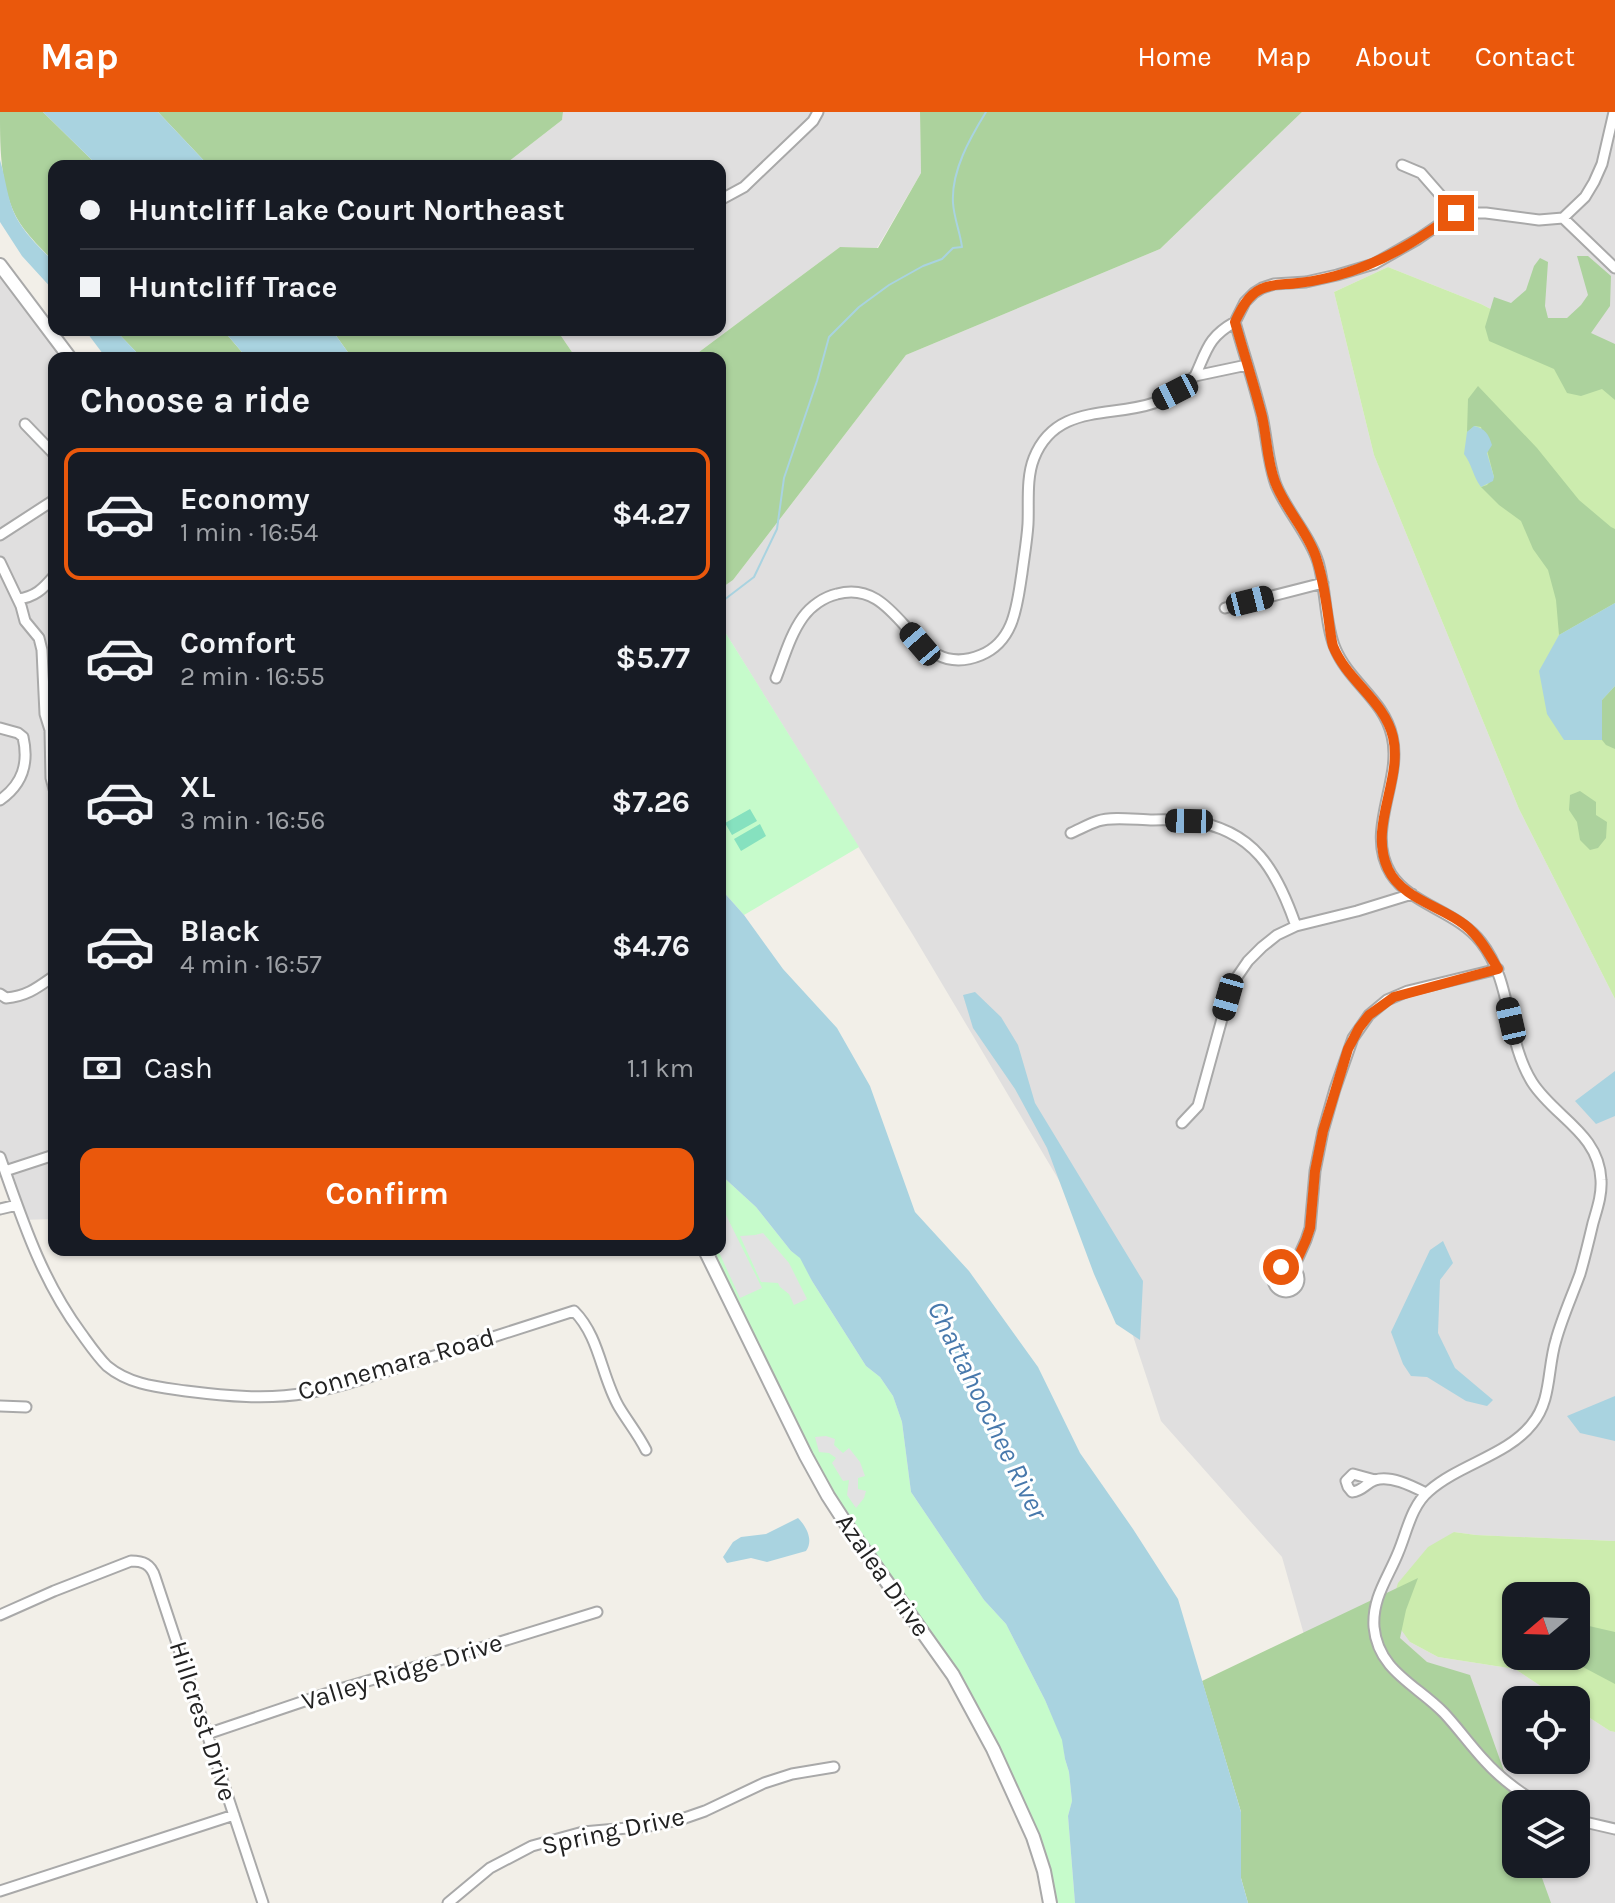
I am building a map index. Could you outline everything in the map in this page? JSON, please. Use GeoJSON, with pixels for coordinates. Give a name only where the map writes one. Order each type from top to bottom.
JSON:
{"type":"FeatureCollection","features":[{"type":"Feature","properties":{"kind":"street"},"geometry":{"type":"LineString","coordinates":[[726,197],[744,187],[813,121],[818,112]]}},
{"type":"Feature","properties":{"kind":"street"},"geometry":{"type":"LineString","coordinates":[[776,678],[804,615],[822,600],[845,592],[862,592],[875,597],[892,611],[920,644],[939,656],[952,660],[967,659],[993,649],[1006,634],[1016,613],[1034,457],[1056,429],[1088,414],[1155,402],[1175,392],[1195,376],[1213,337],[1235,322],[1245,302],[1262,288],[1327,278],[1374,264],[1456,213],[1486,213],[1539,220],[1563,218],[1585,197],[1594,182],[1602,164],[1614,112]]}},
{"type":"Feature","properties":{"kind":"street"},"geometry":{"type":"LineString","coordinates":[[1402,165],[1421,173],[1456,213]]}},
{"type":"Feature","properties":{"kind":"street"},"geometry":{"type":"LineString","coordinates":[[1563,218],[1615,268]]}},
{"type":"Feature","properties":{"kind":"street"},"geometry":{"type":"LineString","coordinates":[[0,265],[48,329]]}},
{"type":"Feature","properties":{"kind":"street"},"geometry":{"type":"LineString","coordinates":[[1235,322],[1262,417],[1275,482],[1319,565],[1333,645],[1351,674],[1381,708],[1393,736],[1394,767],[1381,838],[1389,872],[1412,894],[1466,926],[1483,944],[1498,969],[1524,1068],[1543,1097],[1581,1133],[1596,1154],[1601,1194],[1580,1272],[1555,1341],[1547,1394],[1539,1415],[1529,1429],[1515,1440],[1451,1475],[1426,1493],[1409,1521],[1375,1607],[1377,1642],[1394,1672],[1442,1711],[1498,1775],[1517,1790]]}},
{"type":"Feature","properties":{"kind":"street"},"geometry":{"type":"LineString","coordinates":[[53,336],[65,352]]}},
{"type":"Feature","properties":{"kind":"street"},"geometry":{"type":"LineString","coordinates":[[1195,376],[1247,365]]}},
{"type":"Feature","properties":{"kind":"street"},"geometry":{"type":"LineString","coordinates":[[25,424],[48,448]]}},
{"type":"Feature","properties":{"kind":"street"},"geometry":{"type":"LineString","coordinates":[[0,535],[48,504]]}},
{"type":"Feature","properties":{"kind":"street"},"geometry":{"type":"LineString","coordinates":[[0,562],[25,621],[39,638],[48,721]]}},
{"type":"Feature","properties":{"kind":"street"},"geometry":{"type":"LineString","coordinates":[[1225,608],[1323,583]]}},
{"type":"Feature","properties":{"kind":"street"},"geometry":{"type":"LineString","coordinates":[[18,599],[30,597],[48,584]]}},
{"type":"Feature","properties":{"kind":"street"},"geometry":{"type":"LineString","coordinates":[[42,665],[48,662]]}},
{"type":"Feature","properties":{"kind":"street"},"geometry":{"type":"LineString","coordinates":[[0,728],[23,737],[26,759],[16,786],[0,800]]}},
{"type":"Feature","properties":{"kind":"street"},"geometry":{"type":"LineString","coordinates":[[1071,833],[1101,819],[1189,821],[1211,825],[1243,841],[1264,860],[1285,893],[1296,926]]}},
{"type":"Feature","properties":{"kind":"street"},"geometry":{"type":"LineString","coordinates":[[1182,1123],[1198,1106],[1228,997],[1237,977],[1262,947],[1296,926],[1412,894]]}},
{"type":"Feature","properties":{"kind":"street"},"geometry":{"type":"LineString","coordinates":[[1293,1269],[1310,1228],[1315,1171],[1323,1131],[1348,1049],[1359,1028],[1369,1015],[1394,997],[1498,969]]}},
{"type":"Feature","properties":{"kind":"street"},"geometry":{"type":"LineString","coordinates":[[0,994],[6,998],[20,997],[48,980]]}},
{"type":"Feature","properties":{"kind":"street","name":"Connemara Road"},"geometry":{"type":"LineString","coordinates":[[0,1157],[39,1263],[55,1294],[106,1365],[122,1376],[143,1385],[243,1397],[305,1393],[344,1384],[574,1311],[594,1339],[603,1371],[619,1407],[646,1450]]}},
{"type":"Feature","properties":{"kind":"street"},"geometry":{"type":"LineString","coordinates":[[5,1171],[48,1157]]}},
{"type":"Feature","properties":{"kind":"street"},"geometry":{"type":"LineString","coordinates":[[0,1209],[17,1205]]}},
{"type":"Feature","properties":{"kind":"street","name":"Azalea Drive"},"geometry":{"type":"LineString","coordinates":[[708,1256],[828,1496],[953,1675],[987,1738],[1033,1837],[1050,1903]]}},
{"type":"Feature","properties":{"kind":"street"},"geometry":{"type":"LineString","coordinates":[[0,1406],[26,1407]]}},
{"type":"Feature","properties":{"kind":"street"},"geometry":{"type":"LineString","coordinates":[[1375,1480],[1401,1482],[1426,1493]]}},
{"type":"Feature","properties":{"kind":"street","name":"Hillcrest Drive"},"geometry":{"type":"LineString","coordinates":[[0,1615],[125,1563],[140,1561],[148,1565],[153,1572],[263,1903]]}},
{"type":"Feature","properties":{"kind":"street","name":"Valley Ridge Drive"},"geometry":{"type":"LineString","coordinates":[[207,1734],[340,1689],[597,1612]]}},
{"type":"Feature","properties":{"kind":"street","name":"Spring Drive"},"geometry":{"type":"LineString","coordinates":[[448,1903],[490,1868],[532,1846],[583,1832],[679,1820],[764,1783],[792,1774],[834,1767]]}},
{"type":"Feature","properties":{"kind":"street"},"geometry":{"type":"LineString","coordinates":[[0,1891],[234,1815]]}},
{"type":"Feature","properties":{"kind":"street"},"geometry":{"type":"LineString","coordinates":[[1590,1823],[1615,1829]]}},
{"type":"Feature","properties":{"kind":"shaded area"},"geometry":{"type":"Polygon","coordinates":[[[563,112],[920,112],[921,173],[877,248],[840,247],[726,332],[726,160],[511,160],[562,120],[563,112]]]}},
{"type":"Feature","properties":{"kind":"shaded area"},"geometry":{"type":"Polygon","coordinates":[[[1302,112],[1615,112],[1615,373],[1481,304],[1388,267],[1334,292],[1374,455],[1519,809],[1615,999],[1615,1541],[1454,1532],[1410,1642],[1438,1657],[1517,1670],[1541,1686],[1502,1686],[1502,1774],[1590,1774],[1590,1718],[1615,1732],[1615,1903],[1405,1903],[1360,1832],[1282,1557],[1161,1421],[1110,1266],[913,935],[726,634],[726,585],[733,580],[906,355],[1160,249],[1302,112]]]}},
{"type":"Feature","properties":{"kind":"shaded area"},"geometry":{"type":"Polygon","coordinates":[[[0,261],[48,328],[48,336],[54,336],[66,352],[48,352],[48,1219],[20,1220],[0,1176],[0,261]]]}},
{"type":"Feature","properties":{"kind":"shaded area"},"geometry":{"type":"Polygon","coordinates":[[[561,336],[721,336],[699,352],[572,352],[561,336]]]}},
{"type":"Feature","properties":{"kind":"shaded area"},"geometry":{"type":"Polygon","coordinates":[[[726,1215],[762,1288],[740,1298],[721,1256],[726,1256],[726,1215]]]}},
{"type":"Feature","properties":{"kind":"shaded area"},"geometry":{"type":"Polygon","coordinates":[[[763,1233],[789,1263],[807,1299],[794,1305],[789,1294],[778,1283],[761,1282],[740,1236],[763,1233]]]}},
{"type":"Feature","properties":{"kind":"shaded area"},"geometry":{"type":"Polygon","coordinates":[[[815,1437],[835,1439],[834,1445],[843,1453],[849,1448],[860,1462],[865,1476],[858,1478],[858,1489],[866,1491],[856,1508],[847,1495],[849,1480],[843,1481],[832,1463],[836,1458],[819,1452],[815,1437]]]}},
{"type":"Feature","properties":{"kind":"green space"},"geometry":{"type":"Polygon","coordinates":[[[0,112],[43,112],[92,160],[48,160],[48,256],[16,216],[6,188],[1,158],[0,112]]]}},
{"type":"Feature","properties":{"kind":"green space"},"geometry":{"type":"Polygon","coordinates":[[[158,112],[563,112],[562,120],[511,160],[203,160],[158,112]]]}},
{"type":"Feature","properties":{"kind":"green space"},"geometry":{"type":"Polygon","coordinates":[[[920,112],[1302,112],[1160,249],[906,355],[733,580],[726,585],[726,352],[699,352],[721,336],[726,336],[726,332],[840,247],[878,248],[921,173],[920,112]]]}},
{"type":"Feature","properties":{"kind":"green space"},"geometry":{"type":"Polygon","coordinates":[[[1577,256],[1588,256],[1611,276],[1610,306],[1591,333],[1615,344],[1615,400],[1602,389],[1581,396],[1567,393],[1554,369],[1489,341],[1485,327],[1494,297],[1511,303],[1526,290],[1540,258],[1548,262],[1545,306],[1548,318],[1567,318],[1588,295],[1577,256]]]}},
{"type":"Feature","properties":{"kind":"green space"},"geometry":{"type":"Polygon","coordinates":[[[1388,267],[1481,304],[1615,373],[1615,999],[1519,809],[1374,455],[1334,292],[1388,267]]]}},
{"type":"Feature","properties":{"kind":"green space"},"geometry":{"type":"Polygon","coordinates":[[[121,336],[228,336],[242,352],[136,352],[121,336]]]}},
{"type":"Feature","properties":{"kind":"green space"},"geometry":{"type":"Polygon","coordinates":[[[336,336],[561,336],[572,352],[348,352],[336,336]]]}},
{"type":"Feature","properties":{"kind":"green space"},"geometry":{"type":"Polygon","coordinates":[[[1478,386],[1537,448],[1579,500],[1615,529],[1615,603],[1559,635],[1556,600],[1548,570],[1533,549],[1521,521],[1481,487],[1494,477],[1481,427],[1475,426],[1467,432],[1468,399],[1478,386]]]}},
{"type":"Feature","properties":{"kind":"green space"},"geometry":{"type":"Polygon","coordinates":[[[726,634],[859,847],[744,915],[726,895],[726,634]]]}},
{"type":"Feature","properties":{"kind":"green space"},"geometry":{"type":"Polygon","coordinates":[[[1615,686],[1615,749],[1602,740],[1602,700],[1615,686]]]}},
{"type":"Feature","properties":{"kind":"green space"},"geometry":{"type":"Polygon","coordinates":[[[1580,791],[1596,802],[1596,815],[1607,822],[1606,838],[1598,848],[1590,850],[1580,840],[1577,822],[1569,810],[1570,795],[1580,791]]]}},
{"type":"Feature","properties":{"kind":"green space"},"geometry":{"type":"Polygon","coordinates":[[[750,809],[757,821],[732,835],[726,822],[750,809]]]}},
{"type":"Feature","properties":{"kind":"green space"},"geometry":{"type":"Polygon","coordinates":[[[760,824],[766,836],[741,851],[734,839],[760,824]]]}},
{"type":"Feature","properties":{"kind":"green space"},"geometry":{"type":"Polygon","coordinates":[[[726,1180],[756,1207],[791,1251],[801,1258],[812,1281],[866,1366],[880,1377],[893,1396],[902,1422],[911,1492],[984,1600],[1006,1624],[1045,1700],[1063,1740],[1069,1772],[1072,1801],[1068,1816],[1075,1903],[1054,1903],[999,1753],[850,1520],[701,1256],[726,1256],[726,1180]]]}},
{"type":"Feature","properties":{"kind":"green space"},"geometry":{"type":"Polygon","coordinates":[[[1454,1532],[1615,1541],[1615,1732],[1590,1718],[1590,1686],[1541,1686],[1517,1670],[1590,1670],[1590,1582],[1502,1582],[1502,1667],[1438,1657],[1410,1642],[1389,1613],[1398,1583],[1428,1547],[1454,1532]]]}},
{"type":"Feature","properties":{"kind":"green space"},"geometry":{"type":"Polygon","coordinates":[[[1418,1578],[1400,1638],[1427,1662],[1470,1675],[1502,1765],[1502,1774],[1505,1774],[1511,1790],[1502,1790],[1502,1878],[1542,1878],[1551,1903],[1248,1903],[1241,1878],[1241,1812],[1202,1681],[1418,1578]]]}},
{"type":"Feature","properties":{"kind":"green space"},"geometry":{"type":"Polygon","coordinates":[[[1590,1626],[1615,1632],[1615,1684],[1589,1670],[1590,1626]]]}},
{"type":"Feature","properties":{"kind":"water"},"geometry":{"type":"Polygon","coordinates":[[[43,112],[158,112],[203,160],[92,160],[43,112]]]}},
{"type":"Feature","properties":{"kind":"water"},"geometry":{"type":"Polygon","coordinates":[[[0,160],[16,217],[48,256],[48,284],[22,256],[0,222],[0,160]]]}},
{"type":"Feature","properties":{"kind":"water"},"geometry":{"type":"Polygon","coordinates":[[[90,336],[121,336],[136,352],[102,352],[90,336]]]}},
{"type":"Feature","properties":{"kind":"water"},"geometry":{"type":"Polygon","coordinates":[[[228,336],[336,336],[348,352],[242,352],[228,336]]]}},
{"type":"Feature","properties":{"kind":"water"},"geometry":{"type":"Polygon","coordinates":[[[1474,426],[1486,432],[1492,445],[1487,453],[1493,481],[1481,487],[1464,454],[1467,432],[1474,426]]]}},
{"type":"Feature","properties":{"kind":"water"},"geometry":{"type":"Polygon","coordinates":[[[1615,603],[1615,686],[1602,700],[1602,740],[1564,740],[1547,714],[1539,671],[1559,635],[1615,603]]]}},
{"type":"Feature","properties":{"kind":"water","name":"Chattahoochee River"},"geometry":{"type":"Polygon","coordinates":[[[726,895],[783,969],[837,1028],[870,1086],[915,1212],[969,1271],[1038,1367],[1080,1453],[1178,1599],[1241,1812],[1241,1878],[1248,1903],[1075,1903],[1068,1816],[1072,1801],[1069,1772],[1062,1740],[1045,1700],[1006,1624],[984,1600],[911,1492],[902,1422],[893,1396],[880,1377],[866,1366],[800,1258],[756,1207],[726,1180],[726,895]]]}},
{"type":"Feature","properties":{"kind":"water"},"geometry":{"type":"Polygon","coordinates":[[[975,992],[1001,1017],[1018,1045],[1035,1103],[1143,1281],[1140,1340],[1116,1324],[1047,1148],[1015,1089],[973,1028],[963,995],[975,992]]]}},
{"type":"Feature","properties":{"kind":"water"},"geometry":{"type":"Polygon","coordinates":[[[1615,1071],[1615,1116],[1596,1124],[1575,1101],[1615,1071]]]}},
{"type":"Feature","properties":{"kind":"water"},"geometry":{"type":"Polygon","coordinates":[[[1443,1241],[1453,1263],[1440,1280],[1438,1333],[1455,1368],[1493,1400],[1487,1406],[1466,1401],[1427,1377],[1411,1376],[1391,1332],[1430,1250],[1443,1241]]]}},
{"type":"Feature","properties":{"kind":"water"},"geometry":{"type":"Polygon","coordinates":[[[1615,1396],[1615,1441],[1580,1433],[1567,1416],[1615,1396]]]}},
{"type":"Feature","properties":{"kind":"water"},"geometry":{"type":"Polygon","coordinates":[[[798,1518],[809,1538],[806,1551],[767,1562],[751,1558],[727,1563],[723,1557],[733,1542],[741,1537],[766,1534],[798,1518]]]}},
{"type":"Feature","properties":{"kind":"waterway"},"geometry":{"type":"LineString","coordinates":[[726,598],[754,577],[777,529],[784,478],[829,337],[859,307],[889,285],[942,259],[953,248],[962,247],[953,203],[955,179],[968,144],[986,112]]}},
{"type":"Feature","properties":{"kind":"route"},"geometry":{"type":"LineString","coordinates":[[1281,1267],[1293,1269],[1310,1228],[1315,1171],[1323,1131],[1348,1049],[1359,1028],[1387,1000],[1408,991],[1498,969],[1483,944],[1466,926],[1412,894],[1389,872],[1381,838],[1394,767],[1393,736],[1381,708],[1351,674],[1333,645],[1319,565],[1315,552],[1275,482],[1262,417],[1235,322],[1245,302],[1262,288],[1306,282],[1374,264],[1456,213]]}}]}
